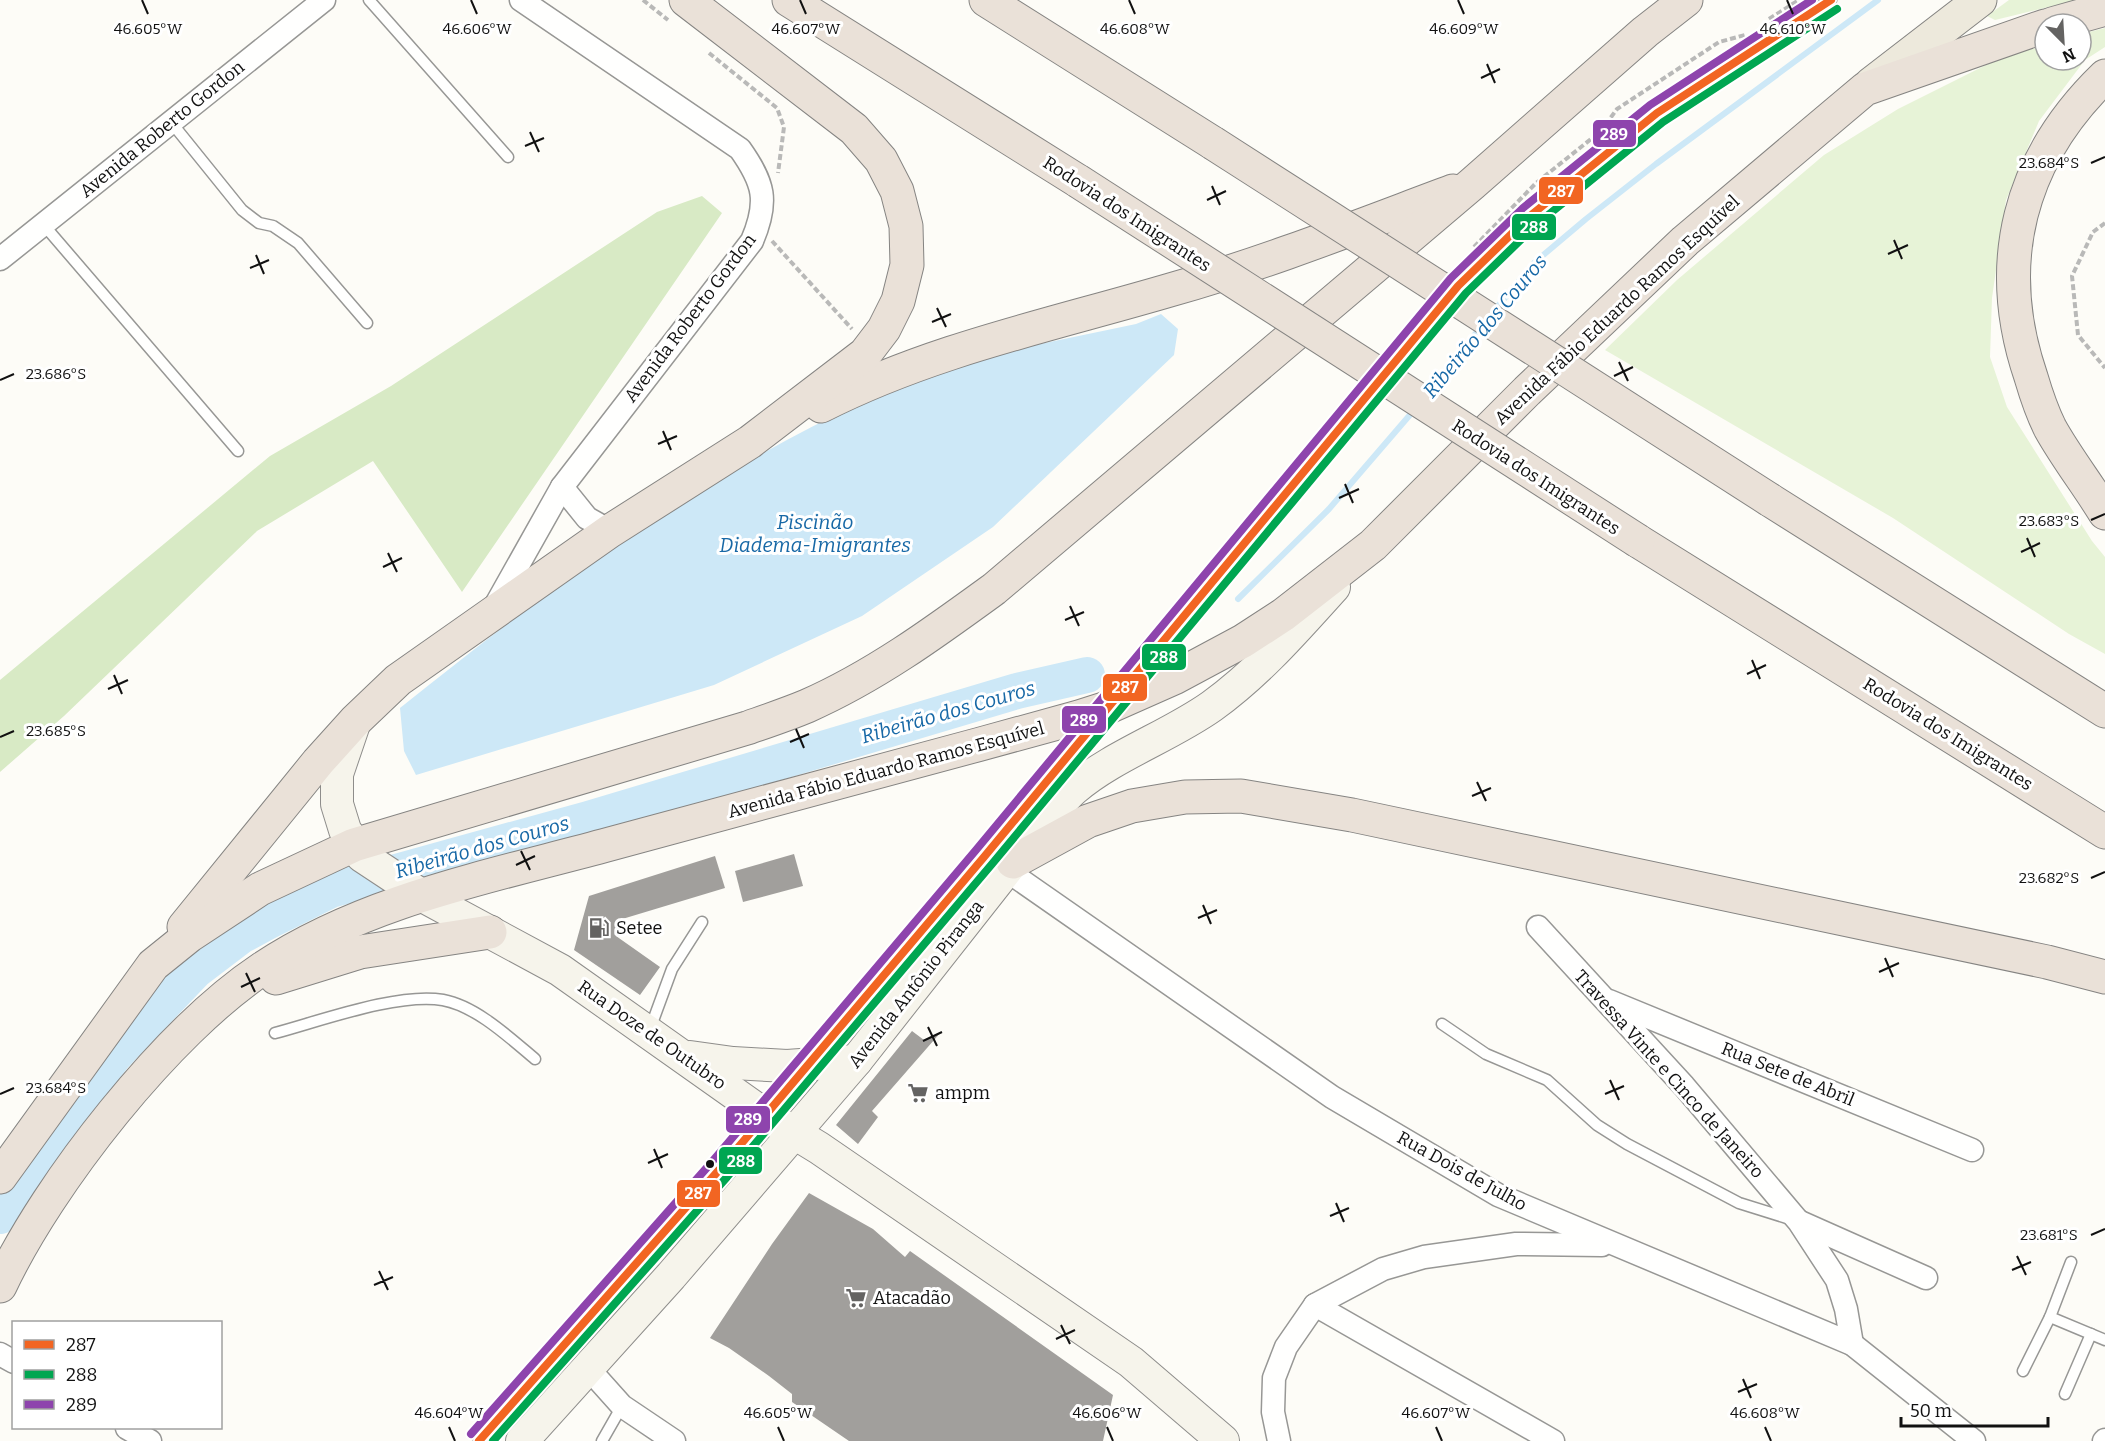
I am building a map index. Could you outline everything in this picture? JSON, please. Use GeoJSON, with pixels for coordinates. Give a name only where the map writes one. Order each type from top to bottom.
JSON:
{"type":"FeatureCollection","features":[{"type":"Feature","properties":{"kind":"highway"},"geometry":{"type":"LineString","coordinates":[[0,1177],[24,1140],[153,965],[355,721],[398,680],[492,612],[610,531],[750,442],[865,354],[884,329],[898,301],[907,265],[906,226],[897,191],[881,160],[855,129],[686,0]]}},
{"type":"Feature","properties":{"kind":"highway","name":"Rodovia dos Imigrantes"},"geometry":{"type":"LineString","coordinates":[[789,0],[1078,181],[1638,541],[2105,832]]}},
{"type":"Feature","properties":{"kind":"highway"},"geometry":{"type":"LineString","coordinates":[[986,0],[2105,711]]}},
{"type":"Feature","properties":{"kind":"highway"},"geometry":{"type":"LineString","coordinates":[[1645,32],[1668,0]]}},
{"type":"Feature","properties":{"kind":"highway"},"geometry":{"type":"LineString","coordinates":[[153,965],[189,936],[260,889],[358,850],[747,728],[808,705],[868,675],[932,634],[994,589],[1472,184],[1645,32],[1686,0]]}},
{"type":"Feature","properties":{"kind":"highway"},"geometry":{"type":"LineString","coordinates":[[1865,89],[2033,30]]}},
{"type":"Feature","properties":{"kind":"highway"},"geometry":{"type":"LineString","coordinates":[[2105,76],[2079,101],[2060,126],[2032,182],[2016,235],[2013,285],[2015,319],[2021,348],[2050,428],[2105,513]]}},
{"type":"Feature","properties":{"kind":"highway","name":"Avenida Fábio Eduardo Ramos Esquível"},"geometry":{"type":"LineString","coordinates":[[0,1286],[59,1186],[113,1115],[172,1048],[226,995],[262,968],[302,945],[415,892],[1104,709],[1174,678],[1243,641],[1283,615],[1373,545],[1527,391],[1685,241],[1865,89]]}},
{"type":"Feature","properties":{"kind":"highway"},"geometry":{"type":"LineString","coordinates":[[750,442],[840,396],[926,360],[988,339],[1240,269],[1472,184]]}},
{"type":"Feature","properties":{"kind":"highway"},"geometry":{"type":"LineString","coordinates":[[2073,461],[2105,489]]}},
{"type":"Feature","properties":{"kind":"highway"},"geometry":{"type":"LineString","coordinates":[[1009,866],[1088,821],[1132,806],[1185,797],[1241,796],[1387,822],[2035,959],[2105,977]]}},
{"type":"Feature","properties":{"kind":"highway"},"geometry":{"type":"LineString","coordinates":[[226,995],[315,964],[360,952],[490,932]]}},
{"type":"Feature","properties":{"kind":"main road","name":"Avenida Fábio Eduardo Ramos Esquível"},"geometry":{"type":"LineString","coordinates":[[1865,89],[1980,0]]}},
{"type":"Feature","properties":{"kind":"main road","name":"Avenida Antônio Piranga"},"geometry":{"type":"LineString","coordinates":[[522,1441],[856,1060],[1009,866],[1075,788],[1127,754],[1179,728],[1258,670],[1373,545]]}},
{"type":"Feature","properties":{"kind":"main road"},"geometry":{"type":"LineString","coordinates":[[355,721],[337,774],[336,804],[345,830],[358,850]]}},
{"type":"Feature","properties":{"kind":"main road","name":"Rua Doze de Outubro"},"geometry":{"type":"LineString","coordinates":[[358,850],[415,892],[560,970],[765,1115],[794,1132],[1131,1362],[1223,1441]]}},
{"type":"Feature","properties":{"kind":"main road"},"geometry":{"type":"LineString","coordinates":[[686,1057],[733,1063],[787,1066],[856,1060]]}},
{"type":"Feature","properties":{"kind":"street","name":"Avenida Roberto Gordon"},"geometry":{"type":"LineString","coordinates":[[0,259],[324,0]]}},
{"type":"Feature","properties":{"kind":"street","name":"Avenida Roberto Gordon"},"geometry":{"type":"LineString","coordinates":[[492,612],[562,487],[752,241],[762,217],[762,192],[755,170],[740,149],[521,0]]}},
{"type":"Feature","properties":{"kind":"street"},"geometry":{"type":"LineString","coordinates":[[562,487],[587,518],[610,531]]}},
{"type":"Feature","properties":{"kind":"street","name":"Rua Dois de Julho"},"geometry":{"type":"LineString","coordinates":[[1009,866],[1332,1097],[1498,1196],[1852,1344],[1974,1441]]}},
{"type":"Feature","properties":{"kind":"street","name":"Travessa Vinte e Cinco de Janeiro"},"geometry":{"type":"LineString","coordinates":[[1538,927],[1684,1086],[1799,1222],[1837,1280],[1846,1309],[1852,1344]]}},
{"type":"Feature","properties":{"kind":"street","name":"Rua Sete de Abril"},"geometry":{"type":"LineString","coordinates":[[1604,999],[1972,1150]]}},
{"type":"Feature","properties":{"kind":"street","name":"Travessa Vinte e Cinco de Janeiro"},"geometry":{"type":"LineString","coordinates":[[1799,1222],[1926,1278]]}},
{"type":"Feature","properties":{"kind":"street"},"geometry":{"type":"LineString","coordinates":[[1279,1441],[1274,1412],[1274,1378],[1286,1347],[1316,1305],[1383,1269],[1424,1257],[1516,1244],[1613,1245]]}},
{"type":"Feature","properties":{"kind":"street"},"geometry":{"type":"LineString","coordinates":[[1316,1305],[1553,1441]]}},
{"type":"Feature","properties":{"kind":"street"},"geometry":{"type":"LineString","coordinates":[[588,1368],[622,1406],[674,1441]]}},
{"type":"Feature","properties":{"kind":"street"},"geometry":{"type":"LineString","coordinates":[[129,1429],[150,1441]]}},
{"type":"Feature","properties":{"kind":"lane"},"geometry":{"type":"LineString","coordinates":[[369,0],[508,157]]}},
{"type":"Feature","properties":{"kind":"lane"},"geometry":{"type":"LineString","coordinates":[[478,1441],[690,1204],[984,856],[1458,286],[1530,216],[1658,113],[1831,0]]}},
{"type":"Feature","properties":{"kind":"lane"},"geometry":{"type":"LineString","coordinates":[[171,122],[242,210],[259,224],[273,226],[298,243],[367,322]]}},
{"type":"Feature","properties":{"kind":"lane"},"geometry":{"type":"LineString","coordinates":[[43,224],[238,451]]}},
{"type":"Feature","properties":{"kind":"lane"},"geometry":{"type":"LineString","coordinates":[[649,1032],[672,969],[702,922]]}},
{"type":"Feature","properties":{"kind":"lane"},"geometry":{"type":"LineString","coordinates":[[275,1033],[400,1000],[443,1000],[489,1020],[535,1059]]}},
{"type":"Feature","properties":{"kind":"lane","name":"Travessa Vinte e Cinco de Janeiro"},"geometry":{"type":"LineString","coordinates":[[1442,1024],[1486,1054],[1547,1080],[1597,1125],[1627,1144],[1739,1203],[1799,1222]]}},
{"type":"Feature","properties":{"kind":"lane"},"geometry":{"type":"LineString","coordinates":[[2023,1371],[2050,1317],[2071,1262]]}},
{"type":"Feature","properties":{"kind":"lane"},"geometry":{"type":"LineString","coordinates":[[2050,1317],[2105,1340]]}},
{"type":"Feature","properties":{"kind":"lane"},"geometry":{"type":"LineString","coordinates":[[2065,1394],[2091,1334]]}},
{"type":"Feature","properties":{"kind":"lane"},"geometry":{"type":"LineString","coordinates":[[602,1441],[622,1406]]}},
{"type":"Feature","properties":{"kind":"path"},"geometry":{"type":"LineString","coordinates":[[2105,223],[2092,232],[2072,276],[2078,335],[2105,369]]}},
{"type":"Feature","properties":{"kind":"path"},"geometry":{"type":"LineString","coordinates":[[837,312],[858,335]]}},
{"type":"Feature","properties":{"kind":"green space"},"geometry":{"type":"Polygon","coordinates":[[[2009,0],[2077,0],[1995,20],[1987,16],[2009,0]]]}},
{"type":"Feature","properties":{"kind":"green space"},"geometry":{"type":"Polygon","coordinates":[[[2105,28],[2105,47],[2093,55],[2093,31],[2105,28]]]}},
{"type":"Feature","properties":{"kind":"green space"},"geometry":{"type":"Polygon","coordinates":[[[2033,49],[2033,72],[2076,72],[2039,121],[2006,200],[1992,298],[1990,357],[2007,407],[2092,541],[2105,557],[2105,654],[2069,634],[1893,518],[1605,350],[1677,280],[1824,155],[1898,109],[1996,60],[2033,49]]]}},
{"type":"Feature","properties":{"kind":"green space"},"geometry":{"type":"Polygon","coordinates":[[[702,196],[722,213],[462,592],[373,461],[257,531],[64,716],[0,772],[0,680],[270,456],[391,386],[657,212],[702,196]]]}},
{"type":"Feature","properties":{"kind":"water","name":"Piscinão Diadema-Imigrantes"},"geometry":{"type":"Polygon","coordinates":[[[1161,314],[1178,329],[1174,355],[993,527],[862,616],[714,685],[416,775],[404,751],[400,708],[530,607],[598,558],[739,467],[812,427],[887,391],[963,361],[1136,324],[1161,314]]]}},
{"type":"Feature","properties":{"kind":"building"},"geometry":{"type":"Polygon","coordinates":[[[794,854],[803,886],[743,902],[735,871],[794,854]]]}},
{"type":"Feature","properties":{"kind":"building","name":"Setee"},"geometry":{"type":"Polygon","coordinates":[[[715,856],[725,888],[619,920],[616,936],[660,967],[640,995],[574,950],[589,896],[715,856]]]}},
{"type":"Feature","properties":{"kind":"building"},"geometry":{"type":"Polygon","coordinates":[[[912,1031],[924,1040],[941,1032],[872,1111],[878,1117],[858,1144],[836,1125],[912,1031]]]}},
{"type":"Feature","properties":{"kind":"building","name":"Atacadão"},"geometry":{"type":"Polygon","coordinates":[[[809,1193],[873,1229],[905,1257],[910,1251],[1113,1395],[1103,1441],[849,1441],[792,1402],[792,1394],[769,1376],[729,1348],[710,1338],[809,1193]]]}},
{"type":"Feature","properties":{"kind":"waterway","name":"Ribeirão dos Couros"},"geometry":{"type":"LineString","coordinates":[[1493,312],[1535,262],[1586,219],[1656,164],[1878,0]]}},
{"type":"Feature","properties":{"kind":"waterway","name":"Ribeirão dos Couros"},"geometry":{"type":"LineString","coordinates":[[1427,394],[1481,327]]}},
{"type":"Feature","properties":{"kind":"waterway","name":"Ribeirão dos Couros"},"geometry":{"type":"LineString","coordinates":[[1238,599],[1329,509],[1415,409]]}},
{"type":"Feature","properties":{"kind":"waterway","name":"Ribeirão dos Couros"},"geometry":{"type":"LineString","coordinates":[[0,1216],[56,1132],[114,1056],[195,971],[241,936],[331,890],[588,819],[1017,691],[1087,675]]}},
{"type":"Feature","properties":{"kind":"transit line","name":"289"},"geometry":{"type":"LineString","coordinates":[[471,1434],[711,1163],[976,850],[1451,278],[1523,208],[1650,105],[1812,0]]}},
{"type":"Feature","properties":{"kind":"transit line","name":"287"},"geometry":{"type":"LineString","coordinates":[[479,1441],[719,1170],[984,857],[1458,286],[1530,216],[1657,113],[1831,0]]}},
{"type":"Feature","properties":{"kind":"transit line","name":"288"},"geometry":{"type":"LineString","coordinates":[[493,1441],[727,1177],[992,864],[1466,293],[1537,224],[1663,122],[1837,9]]}},
{"type":"Feature","properties":{"kind":"place","name":"Setee"},"geometry":{"type":"Point","coordinates":[599,928]}},
{"type":"Feature","properties":{"kind":"place","name":"ampm"},"geometry":{"type":"Point","coordinates":[918,1093]}},
{"type":"Feature","properties":{"kind":"place","name":"Atacadão"},"geometry":{"type":"Point","coordinates":[856,1298]}}]}
